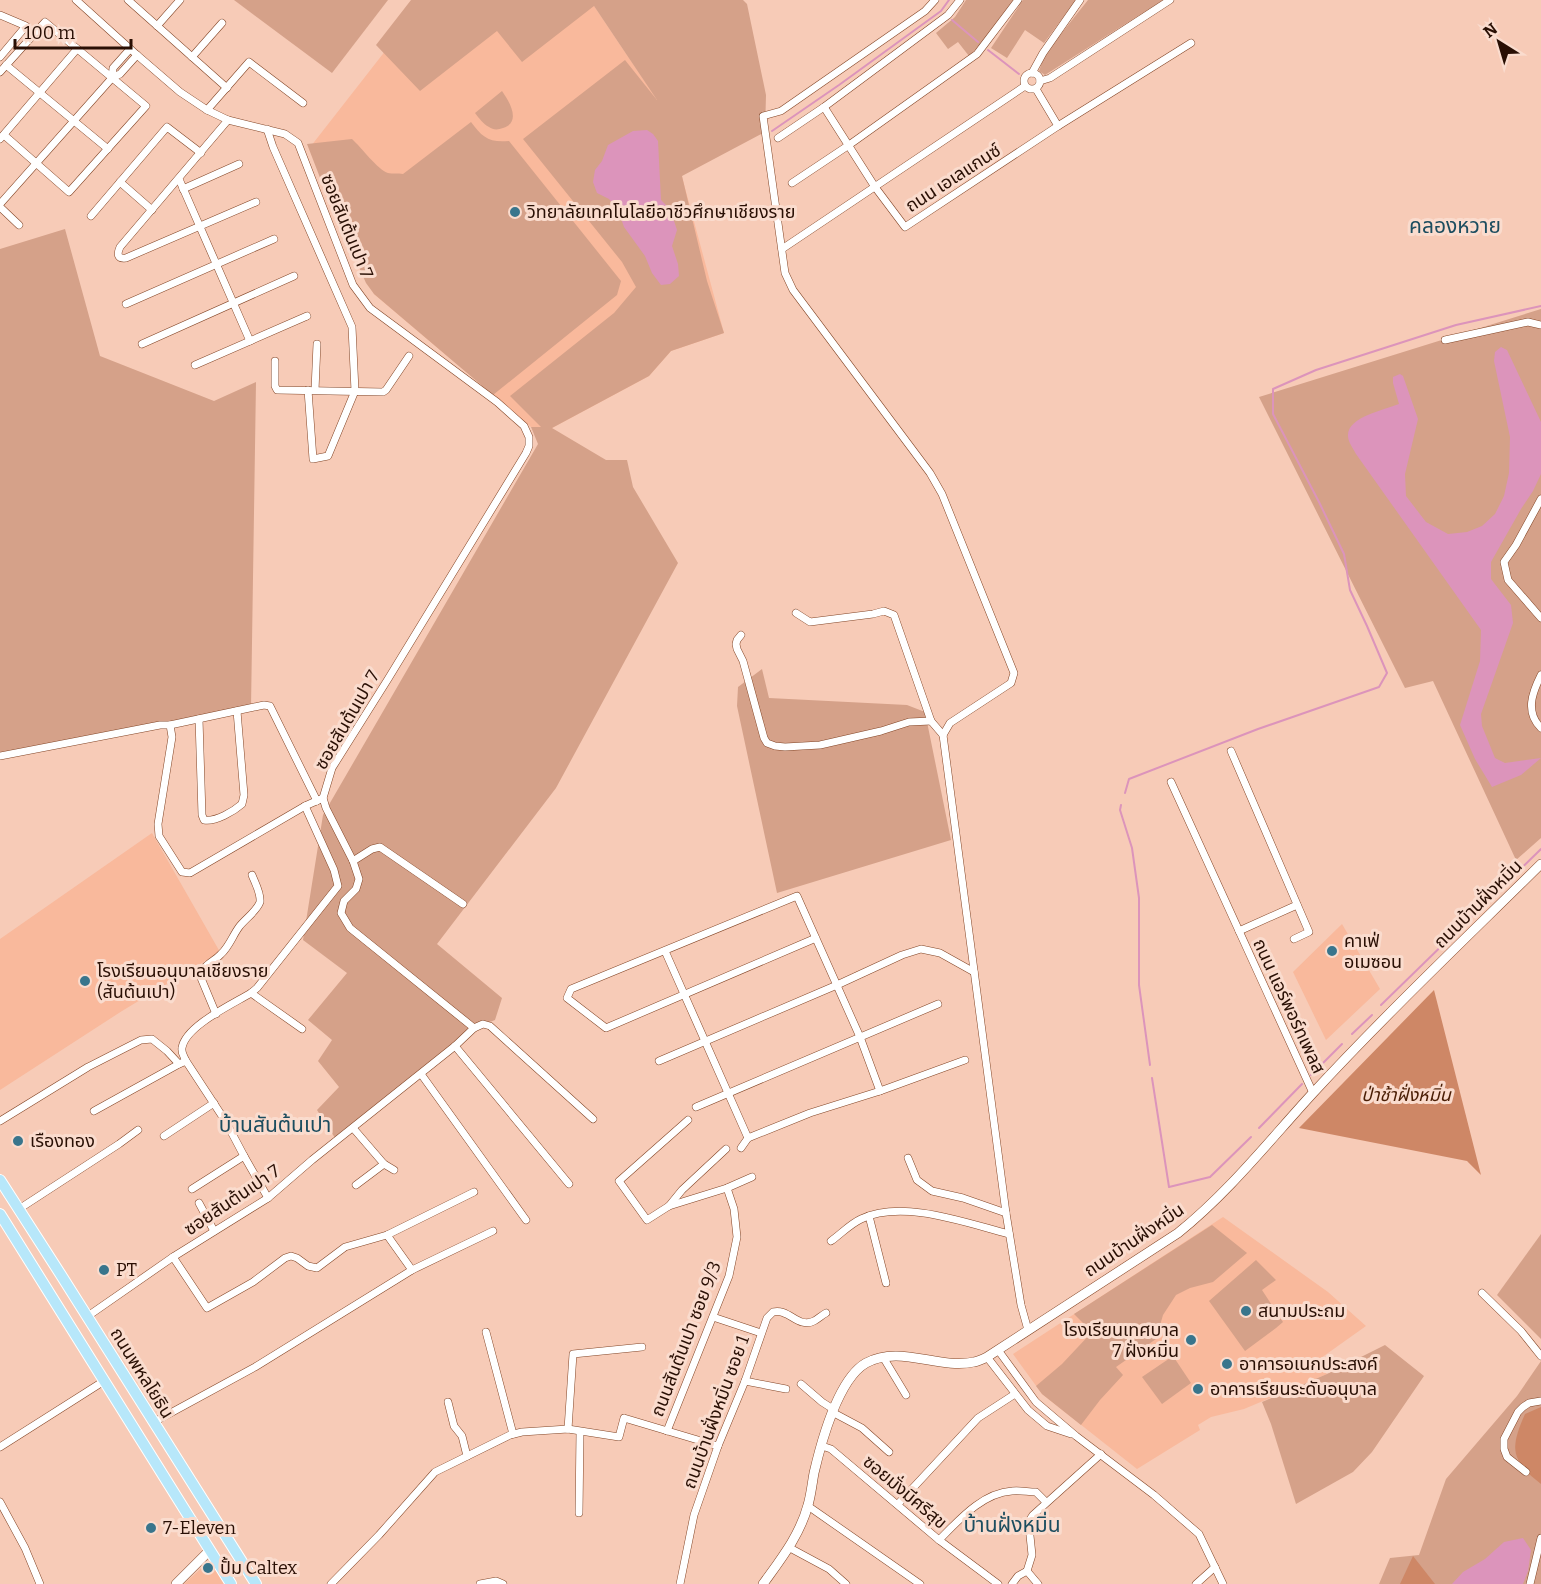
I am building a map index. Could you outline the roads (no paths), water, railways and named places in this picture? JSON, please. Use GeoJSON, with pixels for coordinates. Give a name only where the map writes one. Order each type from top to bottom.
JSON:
{"type":"FeatureCollection","features":[{"type":"Feature","properties":{"kind":"main road","name":"ถนนพหลโยธิน"},"geometry":{"type":"LineString","coordinates":[[0,1180],[256,1584]]}},
{"type":"Feature","properties":{"kind":"main road","name":"ถนนพหลโยธิน"},"geometry":{"type":"LineString","coordinates":[[0,1214],[231,1584]]}},
{"type":"Feature","properties":{"kind":"street"},"geometry":{"type":"LineString","coordinates":[[76,0],[180,92],[207,110],[228,120],[267,129],[352,327],[355,391],[327,456],[313,459],[311,390],[317,344]]}},
{"type":"Feature","properties":{"kind":"street"},"geometry":{"type":"LineString","coordinates":[[128,0],[227,88]]}},
{"type":"Feature","properties":{"kind":"street"},"geometry":{"type":"LineString","coordinates":[[158,26],[180,0]]}},
{"type":"Feature","properties":{"kind":"street"},"geometry":{"type":"LineString","coordinates":[[935,0],[925,11],[781,111],[763,116],[785,273],[793,290],[930,473],[942,494],[1014,673],[1011,683],[950,723],[943,735]]}},
{"type":"Feature","properties":{"kind":"street"},"geometry":{"type":"LineString","coordinates":[[778,138],[824,107],[948,15],[960,0]]}},
{"type":"Feature","properties":{"kind":"street"},"geometry":{"type":"LineString","coordinates":[[792,183],[977,54],[1017,0]]}},
{"type":"Feature","properties":{"kind":"street"},"geometry":{"type":"LineString","coordinates":[[1032,73],[1037,75],[1040,85],[1030,90],[1023,82],[1025,77],[1032,73],[1042,53],[1080,0]]}},
{"type":"Feature","properties":{"kind":"street"},"geometry":{"type":"LineString","coordinates":[[1040,81],[1050,78],[1170,0]]}},
{"type":"Feature","properties":{"kind":"street"},"geometry":{"type":"LineString","coordinates":[[0,15],[26,26],[0,57]]}},
{"type":"Feature","properties":{"kind":"street"},"geometry":{"type":"LineString","coordinates":[[0,72],[45,22],[146,106],[69,192],[2,137],[77,49]]}},
{"type":"Feature","properties":{"kind":"street"},"geometry":{"type":"LineString","coordinates":[[192,57],[222,23]]}},
{"type":"Feature","properties":{"kind":"street","name":"ถนน เอเลแกนซ์"},"geometry":{"type":"LineString","coordinates":[[824,107],[875,187],[905,227],[1058,126],[1191,44]]}},
{"type":"Feature","properties":{"kind":"street"},"geometry":{"type":"LineString","coordinates":[[112,78],[114,68],[130,49]]}},
{"type":"Feature","properties":{"kind":"street"},"geometry":{"type":"LineString","coordinates":[[19,225],[0,206],[112,78],[120,74],[137,56]]}},
{"type":"Feature","properties":{"kind":"street"},"geometry":{"type":"LineString","coordinates":[[207,110],[249,62],[303,103]]}},
{"type":"Feature","properties":{"kind":"street"},"geometry":{"type":"LineString","coordinates":[[6,65],[108,149]]}},
{"type":"Feature","properties":{"kind":"street","name":"ถนน เอเลแกนซ์"},"geometry":{"type":"LineString","coordinates":[[782,249],[1025,86]]}},
{"type":"Feature","properties":{"kind":"street"},"geometry":{"type":"LineString","coordinates":[[1036,89],[1058,126]]}},
{"type":"Feature","properties":{"kind":"street"},"geometry":{"type":"LineString","coordinates":[[228,120],[117,253],[120,258],[126,258],[256,202]]}},
{"type":"Feature","properties":{"kind":"street"},"geometry":{"type":"LineString","coordinates":[[92,216],[167,127],[201,153]]}},
{"type":"Feature","properties":{"kind":"street","name":"ซอยสันต้นเปา 7"},"geometry":{"type":"LineString","coordinates":[[87,1316],[173,1257],[268,1198],[474,1028],[350,928],[341,913],[344,901],[356,889],[358,879],[353,861],[320,800],[332,768],[526,453],[529,436],[524,426],[497,402],[370,308],[353,285],[298,143],[285,134],[267,129]]}},
{"type":"Feature","properties":{"kind":"street"},"geometry":{"type":"LineString","coordinates":[[183,189],[239,164]]}},
{"type":"Feature","properties":{"kind":"street"},"geometry":{"type":"LineString","coordinates":[[179,179],[250,341]]}},
{"type":"Feature","properties":{"kind":"street"},"geometry":{"type":"LineString","coordinates":[[120,182],[152,210]]}},
{"type":"Feature","properties":{"kind":"street"},"geometry":{"type":"LineString","coordinates":[[126,304],[274,239]]}},
{"type":"Feature","properties":{"kind":"street"},"geometry":{"type":"LineString","coordinates":[[142,344],[294,276]]}},
{"type":"Feature","properties":{"kind":"street"},"geometry":{"type":"LineString","coordinates":[[195,365],[307,316]]}},
{"type":"Feature","properties":{"kind":"street"},"geometry":{"type":"LineString","coordinates":[[1446,340],[1528,322],[1541,325]]}},
{"type":"Feature","properties":{"kind":"street"},"geometry":{"type":"LineString","coordinates":[[275,361],[277,390],[383,392],[409,356]]}},
{"type":"Feature","properties":{"kind":"street"},"geometry":{"type":"LineString","coordinates":[[1541,499],[1504,562],[1508,580],[1541,618]]}},
{"type":"Feature","properties":{"kind":"street"},"geometry":{"type":"LineString","coordinates":[[796,613],[810,622],[873,614],[884,610],[894,615],[930,721],[943,735],[1006,1213],[1028,1330]]}},
{"type":"Feature","properties":{"kind":"street"},"geometry":{"type":"LineString","coordinates":[[741,635],[737,640],[737,649],[767,743],[784,747],[820,744],[881,731],[909,722],[930,721]]}},
{"type":"Feature","properties":{"kind":"street"},"geometry":{"type":"LineString","coordinates":[[1541,675],[1532,691],[1531,711],[1541,728]]}},
{"type":"Feature","properties":{"kind":"street"},"geometry":{"type":"LineString","coordinates":[[0,756],[170,725],[264,705],[272,709],[320,800],[305,806],[190,873],[183,872],[159,836],[158,824],[172,737],[170,725]]}},
{"type":"Feature","properties":{"kind":"street"},"geometry":{"type":"LineString","coordinates":[[199,719],[202,815],[204,820],[210,821],[242,804],[244,795],[237,711]]}},
{"type":"Feature","properties":{"kind":"street","name":"ถนน แอร์พอร์ทเพลส"},"geometry":{"type":"LineString","coordinates":[[1231,752],[1309,932],[1294,939]]}},
{"type":"Feature","properties":{"kind":"street","name":"ถนน แอร์พอร์ทเพลส"},"geometry":{"type":"LineString","coordinates":[[1172,782],[1313,1093]]}},
{"type":"Feature","properties":{"kind":"street"},"geometry":{"type":"LineString","coordinates":[[182,1062],[183,1042],[188,1035],[216,1014],[251,993],[338,886],[334,870],[305,806]]}},
{"type":"Feature","properties":{"kind":"street"},"geometry":{"type":"LineString","coordinates":[[353,861],[372,849],[380,847],[464,904]]}},
{"type":"Feature","properties":{"kind":"street","name":"ถนนบ้านฝั่งหมิ่น"},"geometry":{"type":"LineString","coordinates":[[763,1584],[790,1548],[808,1506],[833,1411],[855,1372],[866,1363],[883,1357],[900,1356],[960,1363],[974,1362],[987,1357],[1178,1233],[1235,1180],[1313,1093],[1388,1015],[1541,864]]}},
{"type":"Feature","properties":{"kind":"street"},"geometry":{"type":"LineString","coordinates":[[216,1014],[201,978],[202,971],[205,966],[222,954],[239,927],[258,906],[260,895],[252,875]]}},
{"type":"Feature","properties":{"kind":"street"},"geometry":{"type":"LineString","coordinates":[[816,938],[606,1028],[567,998],[571,989],[797,896],[816,938],[860,1037],[880,1091]]}},
{"type":"Feature","properties":{"kind":"street","name":"ถนน แอร์พอร์ทเพลส"},"geometry":{"type":"LineString","coordinates":[[1239,931],[1297,904]]}},
{"type":"Feature","properties":{"kind":"street"},"geometry":{"type":"LineString","coordinates":[[659,1060],[902,955],[921,949],[940,953],[974,972]]}},
{"type":"Feature","properties":{"kind":"street"},"geometry":{"type":"LineString","coordinates":[[665,951],[748,1138]]}},
{"type":"Feature","properties":{"kind":"street"},"geometry":{"type":"LineString","coordinates":[[251,993],[302,1029]]}},
{"type":"Feature","properties":{"kind":"street"},"geometry":{"type":"LineString","coordinates":[[696,1107],[938,1004]]}},
{"type":"Feature","properties":{"kind":"street"},"geometry":{"type":"LineString","coordinates":[[474,1028],[483,1024],[490,1026],[593,1119]]}},
{"type":"Feature","properties":{"kind":"street"},"geometry":{"type":"LineString","coordinates":[[0,1121],[88,1067],[141,1040],[152,1039],[182,1062],[214,1103],[268,1198]]}},
{"type":"Feature","properties":{"kind":"street"},"geometry":{"type":"LineString","coordinates":[[455,1046],[569,1184]]}},
{"type":"Feature","properties":{"kind":"street"},"geometry":{"type":"LineString","coordinates":[[741,1148],[748,1138],[810,1113],[880,1091],[965,1060]]}},
{"type":"Feature","properties":{"kind":"street"},"geometry":{"type":"LineString","coordinates":[[94,1112],[182,1062]]}},
{"type":"Feature","properties":{"kind":"street"},"geometry":{"type":"LineString","coordinates":[[421,1074],[526,1220]]}},
{"type":"Feature","properties":{"kind":"street"},"geometry":{"type":"LineString","coordinates":[[164,1136],[214,1103]]}},
{"type":"Feature","properties":{"kind":"street"},"geometry":{"type":"LineString","coordinates":[[688,1120],[619,1181],[647,1220],[669,1206],[727,1188],[752,1177]]}},
{"type":"Feature","properties":{"kind":"street"},"geometry":{"type":"LineString","coordinates":[[352,1128],[384,1164],[394,1170]]}},
{"type":"Feature","properties":{"kind":"street"},"geometry":{"type":"LineString","coordinates":[[19,1209],[138,1130]]}},
{"type":"Feature","properties":{"kind":"street"},"geometry":{"type":"LineString","coordinates":[[669,1206],[682,1190],[726,1149]]}},
{"type":"Feature","properties":{"kind":"street"},"geometry":{"type":"LineString","coordinates":[[192,1189],[244,1156]]}},
{"type":"Feature","properties":{"kind":"street"},"geometry":{"type":"LineString","coordinates":[[908,1158],[917,1180],[932,1191],[963,1197],[1006,1213]]}},
{"type":"Feature","properties":{"kind":"street"},"geometry":{"type":"LineString","coordinates":[[356,1185],[384,1164]]}},
{"type":"Feature","properties":{"kind":"street","name":"ถนนสันต้นเปา ซอย 9/3"},"geometry":{"type":"LineString","coordinates":[[668,1431],[729,1276],[736,1237],[734,1209],[727,1188]]}},
{"type":"Feature","properties":{"kind":"street"},"geometry":{"type":"LineString","coordinates":[[173,1257],[207,1308],[253,1282],[285,1258],[291,1256],[308,1266],[317,1268],[345,1247],[387,1235],[474,1192]]}},
{"type":"Feature","properties":{"kind":"street"},"geometry":{"type":"LineString","coordinates":[[199,1203],[214,1232]]}},
{"type":"Feature","properties":{"kind":"street"},"geometry":{"type":"LineString","coordinates":[[831,1241],[856,1222],[884,1212],[916,1212],[1009,1234]]}},
{"type":"Feature","properties":{"kind":"street"},"geometry":{"type":"LineString","coordinates":[[869,1216],[886,1283]]}},
{"type":"Feature","properties":{"kind":"street"},"geometry":{"type":"LineString","coordinates":[[154,1422],[255,1367],[412,1270],[493,1231]]}},
{"type":"Feature","properties":{"kind":"street"},"geometry":{"type":"LineString","coordinates":[[387,1235],[412,1270]]}},
{"type":"Feature","properties":{"kind":"street"},"geometry":{"type":"LineString","coordinates":[[1482,1293],[1521,1331],[1541,1356]]}},
{"type":"Feature","properties":{"kind":"street","name":"ถนนบ้านฝั่งหมิ่น ซอย 1"},"geometry":{"type":"LineString","coordinates":[[680,1584],[694,1515],[767,1318],[773,1312],[782,1311],[804,1323],[813,1321],[826,1313]]}},
{"type":"Feature","properties":{"kind":"street"},"geometry":{"type":"LineString","coordinates":[[713,1317],[761,1333]]}},
{"type":"Feature","properties":{"kind":"street"},"geometry":{"type":"LineString","coordinates":[[486,1332],[513,1434]]}},
{"type":"Feature","properties":{"kind":"street"},"geometry":{"type":"LineString","coordinates":[[567,1428],[573,1354],[642,1347]]}},
{"type":"Feature","properties":{"kind":"street"},"geometry":{"type":"LineString","coordinates":[[998,1350],[1036,1402],[1199,1534],[1223,1584]]}},
{"type":"Feature","properties":{"kind":"street"},"geometry":{"type":"LineString","coordinates":[[883,1357],[906,1395]]}},
{"type":"Feature","properties":{"kind":"street"},"geometry":{"type":"LineString","coordinates":[[987,1357],[1028,1410],[1047,1425],[1076,1436]]}},
{"type":"Feature","properties":{"kind":"street"},"geometry":{"type":"LineString","coordinates":[[0,1447],[104,1381]]}},
{"type":"Feature","properties":{"kind":"street"},"geometry":{"type":"LineString","coordinates":[[745,1381],[786,1389]]}},
{"type":"Feature","properties":{"kind":"street"},"geometry":{"type":"LineString","coordinates":[[801,1384],[833,1411],[862,1428],[889,1452]]}},
{"type":"Feature","properties":{"kind":"street"},"geometry":{"type":"LineString","coordinates":[[898,1504],[978,1418],[1015,1394]]}},
{"type":"Feature","properties":{"kind":"street"},"geometry":{"type":"LineString","coordinates":[[1526,1472],[1507,1457],[1503,1444],[1523,1407],[1529,1403],[1541,1401]]}},
{"type":"Feature","properties":{"kind":"street"},"geometry":{"type":"LineString","coordinates":[[448,1402],[454,1426],[462,1436],[467,1456]]}},
{"type":"Feature","properties":{"kind":"street"},"geometry":{"type":"LineString","coordinates":[[331,1584],[379,1535],[429,1478],[444,1467],[513,1434],[567,1428],[618,1437],[624,1418],[718,1446]]}},
{"type":"Feature","properties":{"kind":"street"},"geometry":{"type":"LineString","coordinates":[[579,1514],[580,1432]]}},
{"type":"Feature","properties":{"kind":"street","name":"ซอยมั่งมีศรีสุข"},"geometry":{"type":"LineString","coordinates":[[822,1446],[831,1449],[939,1540],[998,1584]]}},
{"type":"Feature","properties":{"kind":"street"},"geometry":{"type":"LineString","coordinates":[[1012,1584],[1027,1570],[1032,1555],[1029,1521],[1032,1515],[1101,1454]]}},
{"type":"Feature","properties":{"kind":"street"},"geometry":{"type":"LineString","coordinates":[[939,1540],[965,1514],[991,1496],[1011,1491],[1036,1492],[1046,1502]]}},
{"type":"Feature","properties":{"kind":"street"},"geometry":{"type":"LineString","coordinates":[[0,1502],[25,1548],[40,1584]]}},
{"type":"Feature","properties":{"kind":"street"},"geometry":{"type":"LineString","coordinates":[[808,1506],[920,1584]]}},
{"type":"Feature","properties":{"kind":"street"},"geometry":{"type":"LineString","coordinates":[[1530,1584],[1541,1538]]}},
{"type":"Feature","properties":{"kind":"street"},"geometry":{"type":"LineString","coordinates":[[790,1548],[829,1569],[846,1584]]}},
{"type":"Feature","properties":{"kind":"street"},"geometry":{"type":"LineString","coordinates":[[176,1584],[210,1550]]}},
{"type":"Feature","properties":{"kind":"street"},"geometry":{"type":"LineString","coordinates":[[1196,1584],[1215,1568]]}},
{"type":"Feature","properties":{"kind":"street"},"geometry":{"type":"LineString","coordinates":[[1027,1570],[1038,1584]]}},
{"type":"Feature","properties":{"kind":"street"},"geometry":{"type":"LineString","coordinates":[[480,1584],[496,1581],[503,1584]]}},
{"type":"Feature","properties":{"kind":"waterway"},"geometry":{"type":"LineString","coordinates":[[772,131],[941,11],[949,0]]}},
{"type":"Feature","properties":{"kind":"waterway"},"geometry":{"type":"LineString","coordinates":[[952,20],[978,42]]}},
{"type":"Feature","properties":{"kind":"waterway"},"geometry":{"type":"LineString","coordinates":[[988,50],[1019,74]]}},
{"type":"Feature","properties":{"kind":"waterway"},"geometry":{"type":"LineString","coordinates":[[1125,793],[1129,779],[1258,729],[1379,687],[1387,673],[1350,590],[1344,554],[1273,414],[1273,389],[1316,370],[1456,325],[1541,306]]}},
{"type":"Feature","properties":{"kind":"waterway"},"geometry":{"type":"LineString","coordinates":[[1121,805],[1120,810],[1132,848],[1139,898],[1139,985],[1150,1065]]}},
{"type":"Feature","properties":{"kind":"waterway"},"geometry":{"type":"LineString","coordinates":[[1381,1005],[1541,849]]}},
{"type":"Feature","properties":{"kind":"waterway"},"geometry":{"type":"LineString","coordinates":[[1352,1034],[1372,1015]]}},
{"type":"Feature","properties":{"kind":"waterway"},"geometry":{"type":"LineString","coordinates":[[1311,1075],[1342,1044]]}},
{"type":"Feature","properties":{"kind":"waterway"},"geometry":{"type":"LineString","coordinates":[[1152,1078],[1169,1187],[1210,1177],[1251,1137]]}},
{"type":"Feature","properties":{"kind":"waterway"},"geometry":{"type":"LineString","coordinates":[[1259,1128],[1302,1084]]}},
{"type":"Feature","properties":{"kind":"place","name":"วิทยาลัยเทคโนโลยีอาชีวศึกษาเชียงราย"},"geometry":{"type":"Point","coordinates":[515,212]}},
{"type":"Feature","properties":{"kind":"place","name":"คาเฟ่ อเมซอน"},"geometry":{"type":"Point","coordinates":[1332,951]}},
{"type":"Feature","properties":{"kind":"place","name":"โรงเรียนอนุบาลเชียงราย (สันต้นเปา)"},"geometry":{"type":"Point","coordinates":[85,981]}},
{"type":"Feature","properties":{"kind":"place","name":"เรืองทอง"},"geometry":{"type":"Point","coordinates":[18,1141]}},
{"type":"Feature","properties":{"kind":"place","name":"PT"},"geometry":{"type":"Point","coordinates":[104,1270]}},
{"type":"Feature","properties":{"kind":"place","name":"สนามประถม"},"geometry":{"type":"Point","coordinates":[1246,1311]}},
{"type":"Feature","properties":{"kind":"place","name":"โรงเรียนเทศบาล 7 ฝั่งหมิ่น"},"geometry":{"type":"Point","coordinates":[1191,1340]}},
{"type":"Feature","properties":{"kind":"place","name":"อาคารอเนกประสงค์"},"geometry":{"type":"Point","coordinates":[1227,1364]}},
{"type":"Feature","properties":{"kind":"place","name":"อาคารเรียนระดับอนุบาล"},"geometry":{"type":"Point","coordinates":[1198,1389]}},
{"type":"Feature","properties":{"kind":"place","name":"7-Eleven"},"geometry":{"type":"Point","coordinates":[151,1528]}},
{"type":"Feature","properties":{"kind":"place","name":"ปั้ม Caltex"},"geometry":{"type":"Point","coordinates":[208,1568]}},
{"type":"Feature","properties":{"kind":"district","name":"คลองหวาย"},"geometry":{"type":"Point","coordinates":[1455,226]}},
{"type":"Feature","properties":{"kind":"district","name":"บ้านสันต้นเปา"},"geometry":{"type":"Point","coordinates":[275,1125]}},
{"type":"Feature","properties":{"kind":"district","name":"บ้านฝั่งหมิ่น"},"geometry":{"type":"Point","coordinates":[1012,1525]}},
{"type":"Feature","properties":{"kind":"park label","name":"ป่าช้าฝั่งหมิ่น"},"geometry":{"type":"Point","coordinates":[1406,1095]}}]}
